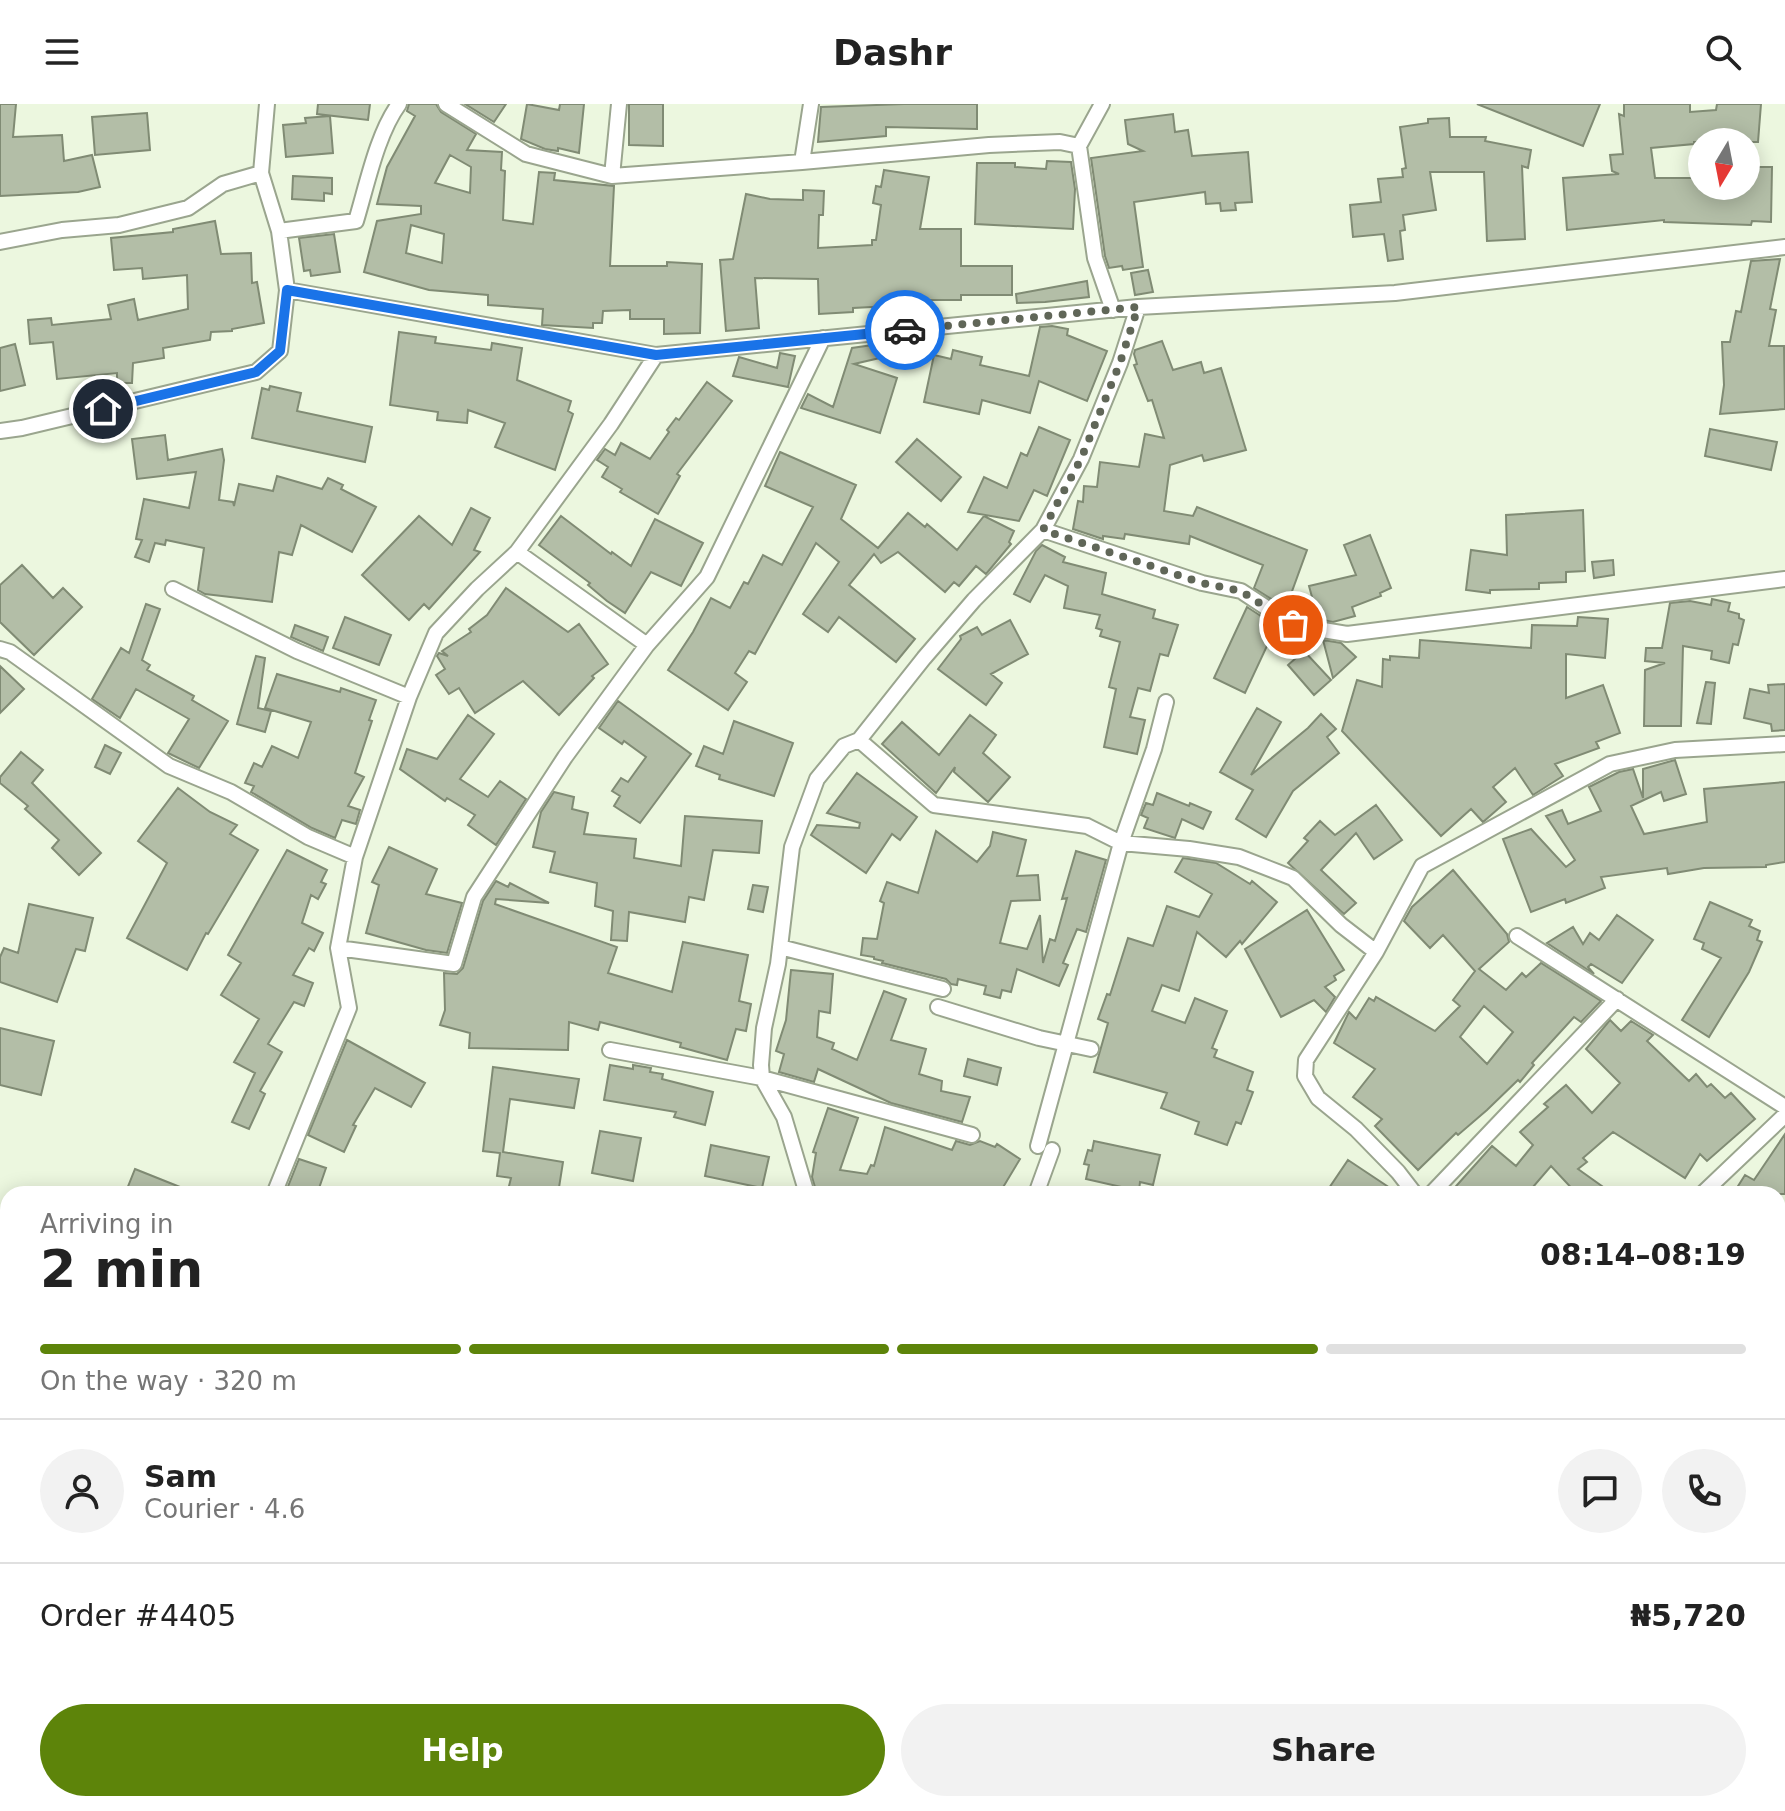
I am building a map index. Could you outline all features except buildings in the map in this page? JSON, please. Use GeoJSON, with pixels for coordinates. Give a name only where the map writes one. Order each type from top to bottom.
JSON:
{"type":"FeatureCollection","features":[{"type":"Feature","properties":{"kind":"street"},"geometry":{"type":"LineString","coordinates":[[0,431],[256,372],[280,351],[287,290],[279,231],[261,173],[267,104]]}},
{"type":"Feature","properties":{"kind":"street"},"geometry":{"type":"LineString","coordinates":[[279,231],[356,221],[378,151],[399,104]]}},
{"type":"Feature","properties":{"kind":"street"},"geometry":{"type":"LineString","coordinates":[[446,104],[526,154],[612,176],[989,145],[1060,142],[1079,146]]}},
{"type":"Feature","properties":{"kind":"street"},"geometry":{"type":"LineString","coordinates":[[612,176],[619,104]]}},
{"type":"Feature","properties":{"kind":"street"},"geometry":{"type":"LineString","coordinates":[[802,162],[811,104]]}},
{"type":"Feature","properties":{"kind":"street"},"geometry":{"type":"LineString","coordinates":[[1102,104],[1079,146],[1095,258],[1113,310]]}},
{"type":"Feature","properties":{"kind":"street"},"geometry":{"type":"LineString","coordinates":[[0,242],[62,230],[119,225],[188,208],[223,184],[261,173]]}},
{"type":"Feature","properties":{"kind":"street"},"geometry":{"type":"LineString","coordinates":[[287,290],[656,355],[1138,307],[1395,293],[1785,247]]}},
{"type":"Feature","properties":{"kind":"street"},"geometry":{"type":"LineString","coordinates":[[805,1186],[784,1117],[762,1078],[764,1028],[780,947],[792,847],[817,779],[844,746],[859,740],[974,600],[1043,530],[1081,459],[1120,363],[1138,307]]}},
{"type":"Feature","properties":{"kind":"street"},"geometry":{"type":"LineString","coordinates":[[338,948],[454,964],[474,897],[565,757],[647,645],[707,577],[823,338]]}},
{"type":"Feature","properties":{"kind":"street"},"geometry":{"type":"LineString","coordinates":[[277,1186],[349,1008],[338,948],[355,857],[409,697],[436,633],[517,552],[611,424],[656,355]]}},
{"type":"Feature","properties":{"kind":"street"},"geometry":{"type":"LineString","coordinates":[[1043,530],[1202,583],[1241,591],[1293,625],[1347,634],[1785,579]]}},
{"type":"Feature","properties":{"kind":"street"},"geometry":{"type":"LineString","coordinates":[[517,552],[647,645]]}},
{"type":"Feature","properties":{"kind":"street"},"geometry":{"type":"LineString","coordinates":[[173,589],[297,651],[409,697]]}},
{"type":"Feature","properties":{"kind":"street"},"geometry":{"type":"LineString","coordinates":[[0,649],[10,652],[169,766],[231,792],[308,837],[355,857]]}},
{"type":"Feature","properties":{"kind":"street"},"geometry":{"type":"LineString","coordinates":[[1038,1186],[1066,1044],[1121,843],[1154,749],[1166,702]]}},
{"type":"Feature","properties":{"kind":"street"},"geometry":{"type":"LineString","coordinates":[[859,740],[934,805],[1087,826],[1121,843],[1239,857],[1293,878],[1341,925],[1376,952]]}},
{"type":"Feature","properties":{"kind":"street"},"geometry":{"type":"LineString","coordinates":[[1409,1186],[1356,1129],[1318,1098],[1305,1076],[1306,1060],[1376,952],[1422,866],[1610,764],[1675,750],[1785,744]]}},
{"type":"Feature","properties":{"kind":"street"},"geometry":{"type":"LineString","coordinates":[[1517,936],[1785,1107]]}},
{"type":"Feature","properties":{"kind":"street"},"geometry":{"type":"LineString","coordinates":[[780,947],[943,989]]}},
{"type":"Feature","properties":{"kind":"street"},"geometry":{"type":"LineString","coordinates":[[1439,1186],[1617,999]]}},
{"type":"Feature","properties":{"kind":"street"},"geometry":{"type":"LineString","coordinates":[[938,1007],[1091,1049]]}},
{"type":"Feature","properties":{"kind":"street"},"geometry":{"type":"LineString","coordinates":[[610,1050],[762,1078],[972,1135]]}},
{"type":"Feature","properties":{"kind":"street"},"geometry":{"type":"LineString","coordinates":[[1710,1186],[1785,1115]]}},
{"type":"Feature","properties":{"kind":"way so far"},"geometry":{"type":"LineString","coordinates":[[905,330],[1138,307],[1120,363],[1081,459],[1043,530],[1202,583],[1241,591],[1293,625]]}},
{"type":"Feature","properties":{"kind":"route"},"geometry":{"type":"LineString","coordinates":[[103,409],[256,372],[280,351],[287,290],[656,355],[905,330]]}}]}
